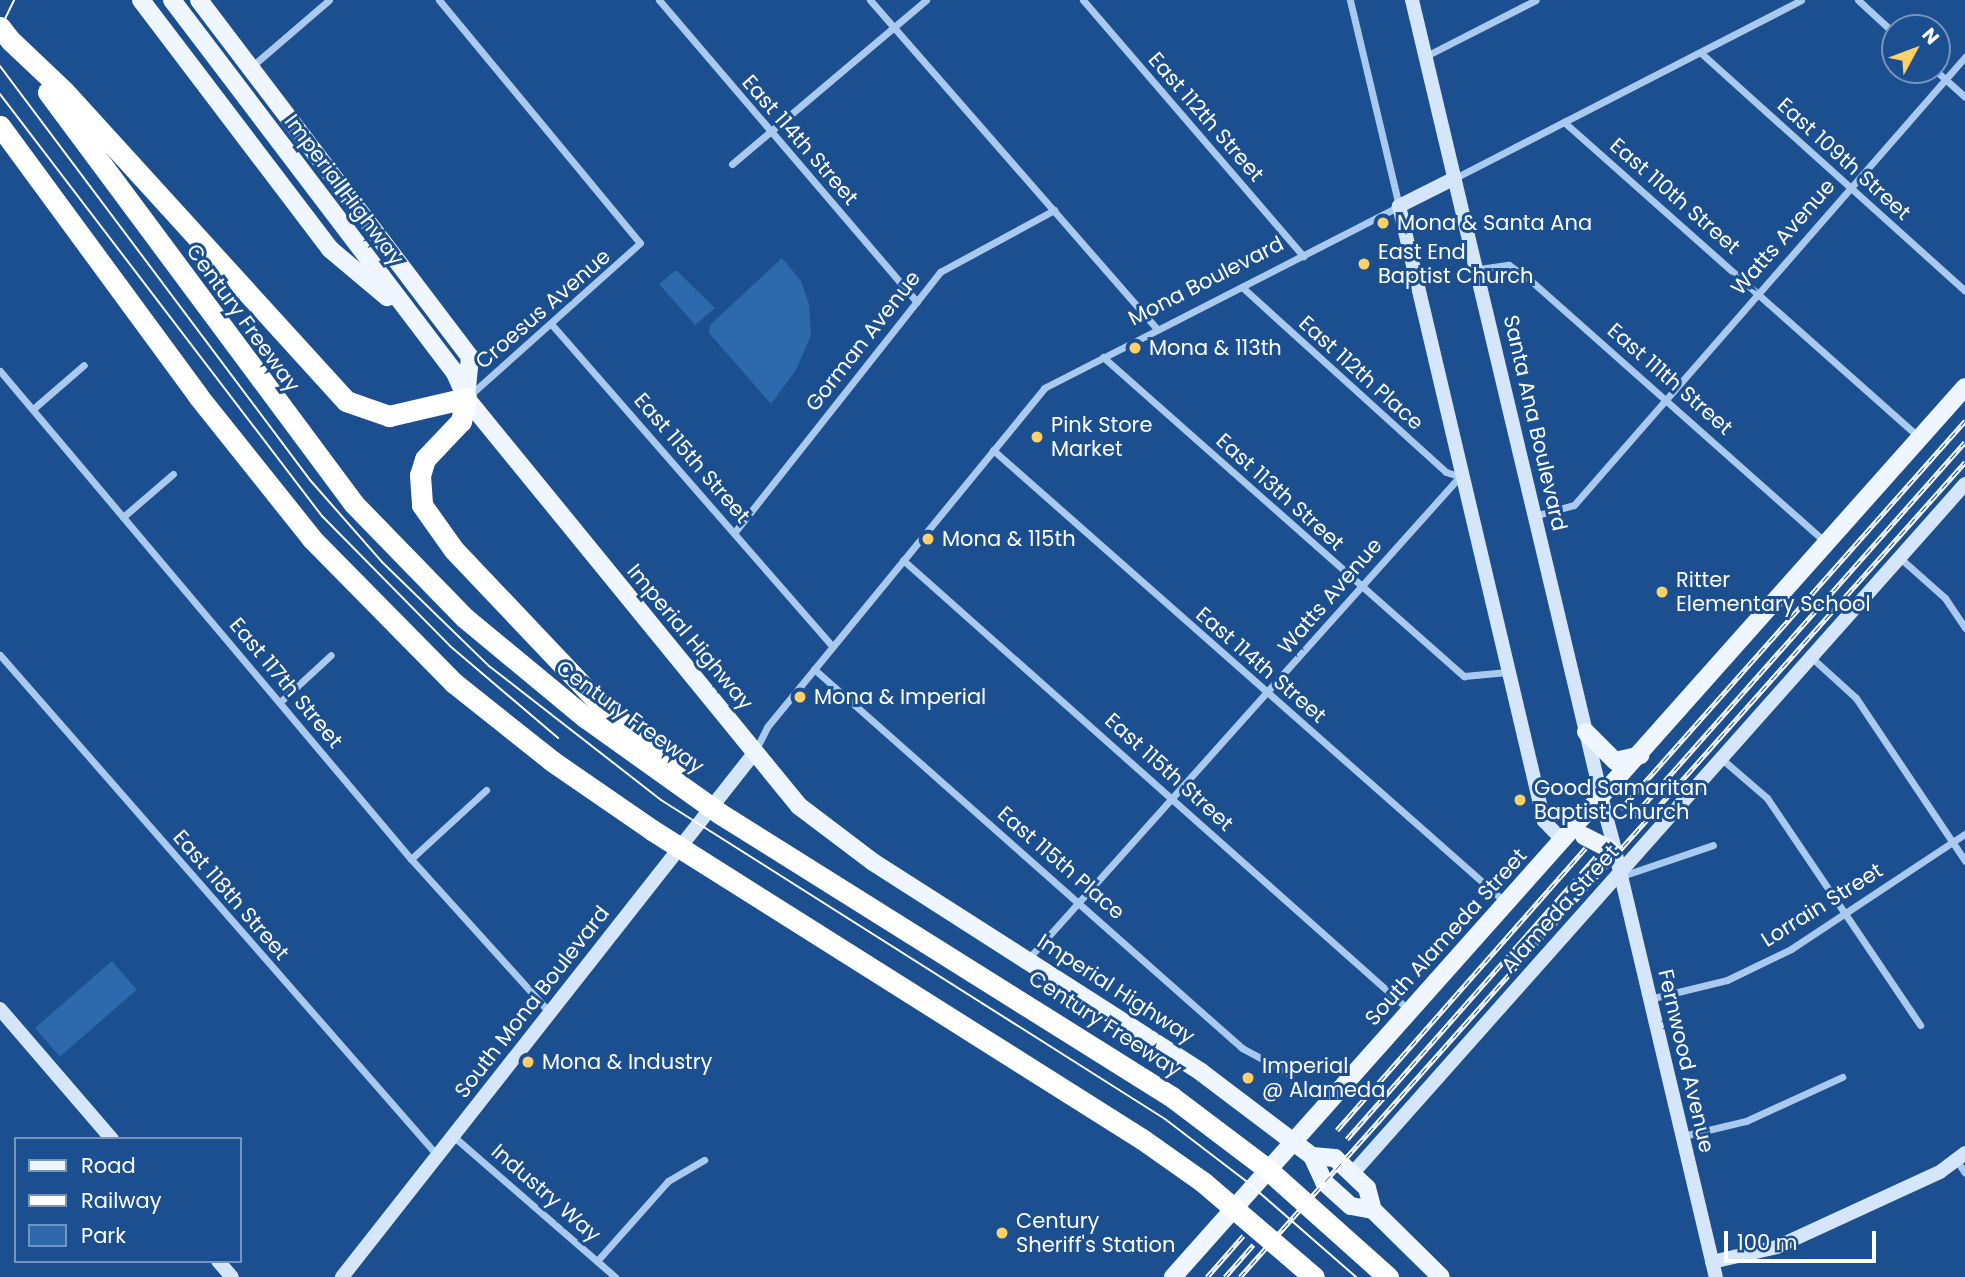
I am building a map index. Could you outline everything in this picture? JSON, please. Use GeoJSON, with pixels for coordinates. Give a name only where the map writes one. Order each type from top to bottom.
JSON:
{"type":"FeatureCollection","features":[{"type":"Feature","properties":{"kind":"highway","name":"Century Freeway"},"geometry":{"type":"LineString","coordinates":[[5,33],[43,78],[354,504],[448,602],[592,710],[677,767],[719,813],[1162,1090],[1266,1168],[1388,1277]]}},
{"type":"Feature","properties":{"kind":"highway"},"geometry":{"type":"LineString","coordinates":[[43,78],[346,401],[388,416],[466,398],[461,421],[425,459],[420,475],[422,505],[454,550],[592,710]]}},
{"type":"Feature","properties":{"kind":"highway"},"geometry":{"type":"LineString","coordinates":[[4,133],[198,396],[312,539],[454,683],[552,761],[652,831],[1142,1139],[1203,1182],[1314,1277]]}},
{"type":"Feature","properties":{"kind":"main road"},"geometry":{"type":"LineString","coordinates":[[141,0],[330,249],[412,317]]}},
{"type":"Feature","properties":{"kind":"main road","name":"Imperial Highway"},"geometry":{"type":"LineString","coordinates":[[172,0],[454,373],[466,398],[817,825],[1028,959],[1294,1140],[1312,1156],[1324,1182],[1351,1206],[1373,1210]]}},
{"type":"Feature","properties":{"kind":"main road"},"geometry":{"type":"LineString","coordinates":[[199,0],[470,357],[466,398]]}},
{"type":"Feature","properties":{"kind":"main road","name":"South Alameda Street"},"geometry":{"type":"LineString","coordinates":[[1294,1140],[1508,904],[1965,387]]}},
{"type":"Feature","properties":{"kind":"main road"},"geometry":{"type":"LineString","coordinates":[[1586,732],[1615,761],[1640,755]]}},
{"type":"Feature","properties":{"kind":"main road"},"geometry":{"type":"LineString","coordinates":[[1563,841],[1584,836],[1613,849]]}},
{"type":"Feature","properties":{"kind":"main road"},"geometry":{"type":"LineString","coordinates":[[1173,1277],[1294,1140]]}},
{"type":"Feature","properties":{"kind":"main road","name":"Imperial Highway"},"geometry":{"type":"LineString","coordinates":[[1312,1156],[1335,1158],[1367,1188],[1373,1210],[1441,1277]]}},
{"type":"Feature","properties":{"kind":"street"},"geometry":{"type":"LineString","coordinates":[[250,68],[329,0]]}},
{"type":"Feature","properties":{"kind":"street","name":"Croesus Avenue"},"geometry":{"type":"LineString","coordinates":[[439,0],[640,243],[553,326],[466,398]]}},
{"type":"Feature","properties":{"kind":"street","name":"East 114th Street"},"geometry":{"type":"LineString","coordinates":[[659,0],[917,302]]}},
{"type":"Feature","properties":{"kind":"street"},"geometry":{"type":"LineString","coordinates":[[870,0],[1157,329]]}},
{"type":"Feature","properties":{"kind":"street"},"geometry":{"type":"LineString","coordinates":[[732,164],[926,0]]}},
{"type":"Feature","properties":{"kind":"street","name":"East 112th Street"},"geometry":{"type":"LineString","coordinates":[[1083,0],[1303,256]]}},
{"type":"Feature","properties":{"kind":"street"},"geometry":{"type":"LineString","coordinates":[[1350,0],[1544,821],[1563,841]]}},
{"type":"Feature","properties":{"kind":"street","name":"Santa Ana Boulevard"},"geometry":{"type":"LineString","coordinates":[[1412,0],[1479,269],[1613,849]]}},
{"type":"Feature","properties":{"kind":"street"},"geometry":{"type":"LineString","coordinates":[[1426,55],[1536,0]]}},
{"type":"Feature","properties":{"kind":"street","name":"Mona Boulevard"},"geometry":{"type":"LineString","coordinates":[[755,752],[767,727],[1044,388],[1801,0]]}},
{"type":"Feature","properties":{"kind":"street"},"geometry":{"type":"LineString","coordinates":[[1858,0],[1881,21]]}},
{"type":"Feature","properties":{"kind":"street","name":"East 109th Street"},"geometry":{"type":"LineString","coordinates":[[1701,53],[1965,291]]}},
{"type":"Feature","properties":{"kind":"street","name":"Watts Avenue"},"geometry":{"type":"LineString","coordinates":[[1951,72],[1965,57]]}},
{"type":"Feature","properties":{"kind":"street","name":"Watts Avenue"},"geometry":{"type":"LineString","coordinates":[[1534,516],[1574,505],[1941,84]]}},
{"type":"Feature","properties":{"kind":"street"},"geometry":{"type":"LineString","coordinates":[[1951,84],[1965,97]]}},
{"type":"Feature","properties":{"kind":"street","name":"East 110th Street"},"geometry":{"type":"LineString","coordinates":[[1564,122],[1759,292],[1919,437]]}},
{"type":"Feature","properties":{"kind":"street","name":"Gorman Avenue"},"geometry":{"type":"LineString","coordinates":[[734,533],[940,272],[1054,210]]}},
{"type":"Feature","properties":{"kind":"street","name":"East 111th Street"},"geometry":{"type":"LineString","coordinates":[[1479,269],[1509,265],[1529,279],[1827,543]]}},
{"type":"Feature","properties":{"kind":"street","name":"East 112th Place"},"geometry":{"type":"LineString","coordinates":[[1242,287],[1448,474],[1461,475]]}},
{"type":"Feature","properties":{"kind":"street","name":"East 115th Street"},"geometry":{"type":"LineString","coordinates":[[553,326],[832,646]]}},
{"type":"Feature","properties":{"kind":"street","name":"East 113th Street"},"geometry":{"type":"LineString","coordinates":[[1103,357],[1360,588],[1464,676],[1508,672]]}},
{"type":"Feature","properties":{"kind":"street"},"geometry":{"type":"LineString","coordinates":[[33,408],[84,365]]}},
{"type":"Feature","properties":{"kind":"street","name":"East 117th Street"},"geometry":{"type":"LineString","coordinates":[[0,371],[411,859],[550,1013]]}},
{"type":"Feature","properties":{"kind":"street","name":"East 114th Street"},"geometry":{"type":"LineString","coordinates":[[993,450],[1508,904]]}},
{"type":"Feature","properties":{"kind":"street"},"geometry":{"type":"LineString","coordinates":[[123,517],[173,474]]}},
{"type":"Feature","properties":{"kind":"street","name":"Watts Avenue"},"geometry":{"type":"LineString","coordinates":[[1028,959],[1461,475]]}},
{"type":"Feature","properties":{"kind":"street","name":"Alameda Street"},"geometry":{"type":"LineString","coordinates":[[1352,1174],[1621,876],[1965,484]]}},
{"type":"Feature","properties":{"kind":"street"},"geometry":{"type":"LineString","coordinates":[[1900,558],[1945,598],[1965,628]]}},
{"type":"Feature","properties":{"kind":"street","name":"East 115th Street"},"geometry":{"type":"LineString","coordinates":[[903,560],[1173,797],[1411,1012]]}},
{"type":"Feature","properties":{"kind":"street","name":"East 118th Street"},"geometry":{"type":"LineString","coordinates":[[0,655],[438,1156]]}},
{"type":"Feature","properties":{"kind":"street"},"geometry":{"type":"LineString","coordinates":[[280,702],[331,656]]}},
{"type":"Feature","properties":{"kind":"street"},"geometry":{"type":"LineString","coordinates":[[1812,658],[1856,698],[1965,861]]}},
{"type":"Feature","properties":{"kind":"street","name":"East 115th Place"},"geometry":{"type":"LineString","coordinates":[[814,669],[1242,1048],[1290,1074]]}},
{"type":"Feature","properties":{"kind":"street","name":"South Mona Boulevard"},"geometry":{"type":"LineString","coordinates":[[342,1277],[755,752]]}},
{"type":"Feature","properties":{"kind":"street"},"geometry":{"type":"LineString","coordinates":[[1723,760],[1767,798],[1920,1025]]}},
{"type":"Feature","properties":{"kind":"street"},"geometry":{"type":"LineString","coordinates":[[411,859],[486,790]]}},
{"type":"Feature","properties":{"kind":"street","name":"Lorrain Street"},"geometry":{"type":"LineString","coordinates":[[1649,999],[1727,980],[1791,950],[1965,834]]}},
{"type":"Feature","properties":{"kind":"street"},"geometry":{"type":"LineString","coordinates":[[1621,876],[1713,845]]}},
{"type":"Feature","properties":{"kind":"street","name":"Fernwood Avenue"},"geometry":{"type":"LineString","coordinates":[[1613,849],[1716,1277]]}},
{"type":"Feature","properties":{"kind":"street"},"geometry":{"type":"LineString","coordinates":[[0,1009],[110,1137]]}},
{"type":"Feature","properties":{"kind":"street"},"geometry":{"type":"LineString","coordinates":[[1682,1136],[1745,1121],[1842,1077]]}},
{"type":"Feature","properties":{"kind":"street","name":"Industry Way"},"geometry":{"type":"LineString","coordinates":[[453,1136],[615,1277]]}},
{"type":"Feature","properties":{"kind":"street"},"geometry":{"type":"LineString","coordinates":[[597,1261],[668,1181],[704,1160]]}},
{"type":"Feature","properties":{"kind":"street"},"geometry":{"type":"LineString","coordinates":[[1712,1262],[1777,1248],[1962,1163]]}},
{"type":"Feature","properties":{"kind":"street"},"geometry":{"type":"LineString","coordinates":[[220,1263],[232,1277]]}},
{"type":"Feature","properties":{"kind":"green space"},"geometry":{"type":"Polygon","coordinates":[[[782,258],[801,281],[809,304],[811,335],[796,370],[771,404],[709,333],[710,325],[782,258]]]}},
{"type":"Feature","properties":{"kind":"green space"},"geometry":{"type":"Polygon","coordinates":[[[676,270],[715,308],[695,325],[659,284],[676,270]]]}},
{"type":"Feature","properties":{"kind":"green space"},"geometry":{"type":"Polygon","coordinates":[[[112,961],[137,990],[60,1057],[35,1028],[112,961]]]}},
{"type":"Feature","properties":{"kind":"tram line"},"geometry":{"type":"LineString","coordinates":[[0,29],[14,0]]}},
{"type":"Feature","properties":{"kind":"tram line"},"geometry":{"type":"LineString","coordinates":[[0,66],[310,480],[382,562],[489,666],[661,800],[1165,1119],[1246,1181],[1356,1277]]}},
{"type":"Feature","properties":{"kind":"tram line"},"geometry":{"type":"LineString","coordinates":[[0,94],[322,516],[450,646],[558,738]]}},
{"type":"Feature","properties":{"kind":"railway"},"geometry":{"type":"LineString","coordinates":[[1621,809],[1965,421]]}},
{"type":"Feature","properties":{"kind":"railway"},"geometry":{"type":"LineString","coordinates":[[1632,818],[1965,442]]}},
{"type":"Feature","properties":{"kind":"railway"},"geometry":{"type":"LineString","coordinates":[[1240,1277],[1965,462]]}},
{"type":"Feature","properties":{"kind":"railway"},"geometry":{"type":"LineString","coordinates":[[1337,1130],[1586,848]]}},
{"type":"Feature","properties":{"kind":"railway"},"geometry":{"type":"LineString","coordinates":[[1347,1139],[1596,857]]}},
{"type":"Feature","properties":{"kind":"railway"},"geometry":{"type":"LineString","coordinates":[[1207,1277],[1243,1236]]}},
{"type":"Feature","properties":{"kind":"railway"},"geometry":{"type":"LineString","coordinates":[[1225,1277],[1253,1245]]}},
{"type":"Feature","properties":{"kind":"place","name":"Mona & Santa Ana"},"geometry":{"type":"Point","coordinates":[1383,223]}},
{"type":"Feature","properties":{"kind":"place","name":"East End Baptist Church"},"geometry":{"type":"Point","coordinates":[1364,264]}},
{"type":"Feature","properties":{"kind":"place","name":"Mona & 113th"},"geometry":{"type":"Point","coordinates":[1135,348]}},
{"type":"Feature","properties":{"kind":"place","name":"Pink Store Market"},"geometry":{"type":"Point","coordinates":[1037,437]}},
{"type":"Feature","properties":{"kind":"place","name":"Mona & 115th"},"geometry":{"type":"Point","coordinates":[928,539]}},
{"type":"Feature","properties":{"kind":"place","name":"Ritter Elementary School"},"geometry":{"type":"Point","coordinates":[1662,592]}},
{"type":"Feature","properties":{"kind":"place","name":"Mona & Imperial"},"geometry":{"type":"Point","coordinates":[800,697]}},
{"type":"Feature","properties":{"kind":"place","name":"Good Samaritan Baptist Church"},"geometry":{"type":"Point","coordinates":[1520,800]}},
{"type":"Feature","properties":{"kind":"place","name":"Mona & Industry"},"geometry":{"type":"Point","coordinates":[528,1062]}},
{"type":"Feature","properties":{"kind":"place","name":"Imperial @ Alameda"},"geometry":{"type":"Point","coordinates":[1248,1078]}},
{"type":"Feature","properties":{"kind":"place","name":"Century Sheriff's Station"},"geometry":{"type":"Point","coordinates":[1002,1233]}}]}
